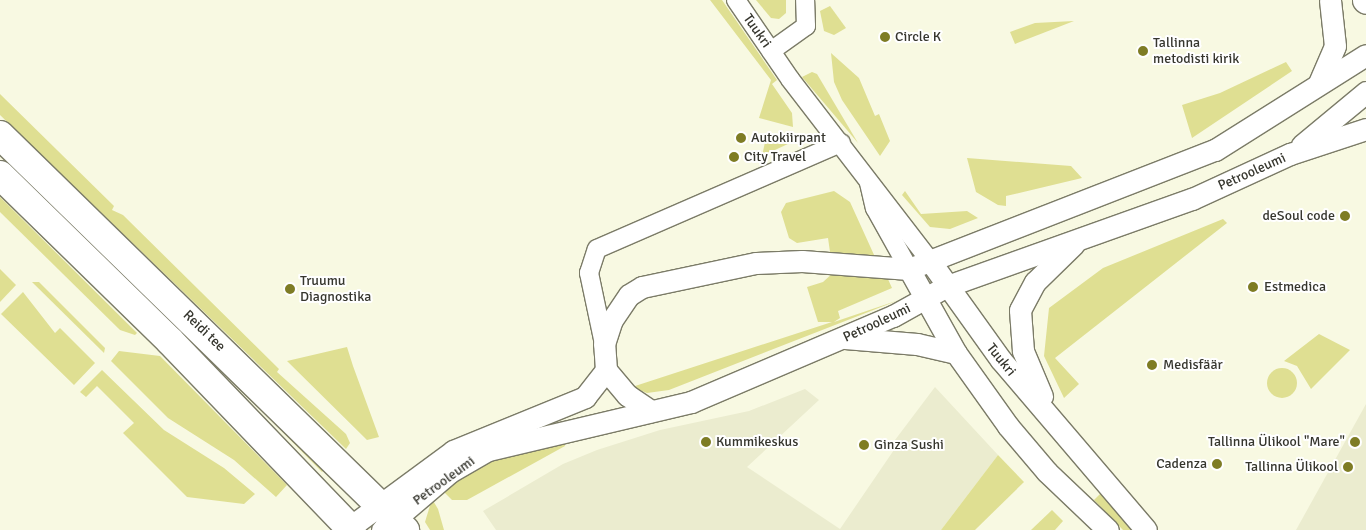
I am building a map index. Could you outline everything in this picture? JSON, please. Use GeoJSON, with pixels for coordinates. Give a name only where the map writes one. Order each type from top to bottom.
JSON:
{"type":"FeatureCollection","features":[{"type":"Feature","properties":{"kind":"main road","name":"Reidi tee"},"geometry":{"type":"LineString","coordinates":[[0,135],[390,521]]}},
{"type":"Feature","properties":{"kind":"main road"},"geometry":{"type":"LineString","coordinates":[[0,175],[170,340],[349,529]]}},
{"type":"Feature","properties":{"kind":"street","name":"Tuukri"},"geometry":{"type":"LineString","coordinates":[[736,0],[771,51],[947,286],[1055,423],[1146,530]]}},
{"type":"Feature","properties":{"kind":"street"},"geometry":{"type":"LineString","coordinates":[[771,51],[806,26],[805,0]]}},
{"type":"Feature","properties":{"kind":"street"},"geometry":{"type":"LineString","coordinates":[[1319,83],[1335,46],[1330,0]]}},
{"type":"Feature","properties":{"kind":"street"},"geometry":{"type":"LineString","coordinates":[[604,344],[612,320],[629,295],[665,279],[712,269],[802,261],[909,268],[1190,162],[1276,115],[1319,83],[1366,55]]}},
{"type":"Feature","properties":{"kind":"street"},"geometry":{"type":"LineString","coordinates":[[1290,154],[1366,92]]}},
{"type":"Feature","properties":{"kind":"street","name":"Petrooleumi"},"geometry":{"type":"LineString","coordinates":[[390,521],[450,472],[488,450],[651,411],[738,384],[845,338],[925,299],[947,286],[1080,237],[1192,199],[1290,154],[1366,129]]}},
{"type":"Feature","properties":{"kind":"street"},"geometry":{"type":"LineString","coordinates":[[651,411],[627,395],[606,370],[604,344],[589,273],[597,248],[841,143]]}},
{"type":"Feature","properties":{"kind":"street","name":"Tuukri"},"geometry":{"type":"LineString","coordinates":[[869,180],[875,208],[956,353],[1047,472],[1108,530]]}},
{"type":"Feature","properties":{"kind":"street"},"geometry":{"type":"LineString","coordinates":[[1055,423],[1023,351],[1020,310],[1035,282],[1080,237]]}},
{"type":"Feature","properties":{"kind":"street"},"geometry":{"type":"LineString","coordinates":[[845,338],[917,344],[956,353]]}},
{"type":"Feature","properties":{"kind":"street","name":"Petrooleumi"},"geometry":{"type":"LineString","coordinates":[[390,521],[453,451],[585,397],[606,370]]}},
{"type":"Feature","properties":{"kind":"street"},"geometry":{"type":"LineString","coordinates":[[349,529],[390,521]]}},
{"type":"Feature","properties":{"kind":"shaded area"},"geometry":{"type":"Polygon","coordinates":[[[710,0],[722,0],[777,80],[772,84],[792,113],[793,127],[759,118],[771,80],[710,0]]]}},
{"type":"Feature","properties":{"kind":"shaded area"},"geometry":{"type":"Polygon","coordinates":[[[756,0],[786,0],[786,13],[779,19],[771,18],[756,0]]]}},
{"type":"Feature","properties":{"kind":"shaded area"},"geometry":{"type":"Polygon","coordinates":[[[830,6],[846,28],[834,35],[824,31],[820,11],[830,6]]]}},
{"type":"Feature","properties":{"kind":"shaded area"},"geometry":{"type":"Polygon","coordinates":[[[1074,21],[1015,44],[1010,32],[1035,23],[1074,21]]]}},
{"type":"Feature","properties":{"kind":"shaded area"},"geometry":{"type":"Polygon","coordinates":[[[831,53],[859,78],[875,116],[879,114],[890,141],[880,156],[842,100],[834,82],[831,53]]]}},
{"type":"Feature","properties":{"kind":"shaded area"},"geometry":{"type":"Polygon","coordinates":[[[1286,62],[1292,71],[1192,138],[1182,105],[1220,93],[1286,62]]]}},
{"type":"Feature","properties":{"kind":"shaded area"},"geometry":{"type":"Polygon","coordinates":[[[812,72],[817,74],[858,143],[802,77],[812,72]]]}},
{"type":"Feature","properties":{"kind":"shaded area"},"geometry":{"type":"Polygon","coordinates":[[[0,94],[114,206],[112,210],[123,215],[279,369],[277,372],[346,434],[350,443],[346,449],[0,115],[0,94]]]}},
{"type":"Feature","properties":{"kind":"shaded area"},"geometry":{"type":"Polygon","coordinates":[[[767,133],[787,139],[790,143],[762,156],[767,133]]]}},
{"type":"Feature","properties":{"kind":"shaded area"},"geometry":{"type":"Polygon","coordinates":[[[967,158],[1071,166],[1082,178],[1006,196],[1006,206],[998,205],[976,192],[967,158]]]}},
{"type":"Feature","properties":{"kind":"shaded area"},"geometry":{"type":"Polygon","coordinates":[[[834,191],[850,202],[875,257],[830,252],[828,238],[797,243],[789,238],[781,212],[786,203],[834,191]]]}},
{"type":"Feature","properties":{"kind":"shaded area"},"geometry":{"type":"Polygon","coordinates":[[[905,191],[921,214],[967,211],[978,218],[950,229],[930,227],[902,195],[905,191]]]}},
{"type":"Feature","properties":{"kind":"shaded area"},"geometry":{"type":"Polygon","coordinates":[[[0,197],[137,333],[135,335],[120,330],[0,212],[0,197]]]}},
{"type":"Feature","properties":{"kind":"shaded area"},"geometry":{"type":"Polygon","coordinates":[[[1223,219],[1227,223],[1055,358],[1079,384],[1064,398],[1044,356],[1049,308],[1103,268],[1223,219]]]}},
{"type":"Feature","properties":{"kind":"shaded area"},"geometry":{"type":"Polygon","coordinates":[[[0,269],[16,285],[0,302],[0,269]]]}},
{"type":"Feature","properties":{"kind":"shaded area"},"geometry":{"type":"Polygon","coordinates":[[[834,272],[887,277],[892,288],[838,311],[840,318],[834,322],[899,300],[669,390],[647,393],[632,387],[832,322],[818,322],[807,287],[823,282],[834,272]]]}},
{"type":"Feature","properties":{"kind":"shaded area"},"geometry":{"type":"Polygon","coordinates":[[[32,282],[39,282],[105,348],[104,353],[32,282]]]}},
{"type":"Feature","properties":{"kind":"shaded area"},"geometry":{"type":"Polygon","coordinates":[[[23,292],[55,333],[60,328],[95,363],[74,385],[1,314],[23,292]]]}},
{"type":"Feature","properties":{"kind":"shaded area"},"geometry":{"type":"Polygon","coordinates":[[[1319,334],[1350,350],[1311,389],[1297,366],[1284,361],[1319,334]]]}},
{"type":"Feature","properties":{"kind":"shaded area"},"geometry":{"type":"Polygon","coordinates":[[[347,347],[379,437],[367,440],[287,361],[347,347]]]}},
{"type":"Feature","properties":{"kind":"shaded area"},"geometry":{"type":"Polygon","coordinates":[[[119,351],[160,356],[287,485],[276,497],[234,460],[168,418],[111,361],[119,351]]]}},
{"type":"Feature","properties":{"kind":"shaded area"},"geometry":{"type":"Polygon","coordinates":[[[1282,368],[1288,369],[1296,377],[1296,389],[1288,397],[1282,398],[1276,397],[1268,389],[1267,383],[1268,377],[1276,369],[1282,368]]]}},
{"type":"Feature","properties":{"kind":"shaded area"},"geometry":{"type":"Polygon","coordinates":[[[102,370],[164,430],[224,468],[255,494],[244,504],[187,497],[123,433],[134,423],[97,386],[86,397],[80,392],[102,370]]]}},
{"type":"Feature","properties":{"kind":"shaded area"},"geometry":{"type":"Polygon","coordinates":[[[246,387],[327,467],[322,472],[243,392],[246,387]]]}},
{"type":"Feature","properties":{"kind":"shaded area"},"geometry":{"type":"Polygon","coordinates":[[[935,387],[998,455],[941,530],[496,530],[483,511],[563,464],[597,450],[660,430],[749,411],[805,389],[819,400],[747,467],[840,529],[898,444],[895,440],[935,387]]]}},
{"type":"Feature","properties":{"kind":"shaded area","name":"Tallinna Ülikool"},"geometry":{"type":"Polygon","coordinates":[[[1366,404],[1366,530],[1296,530],[1366,404]]]}},
{"type":"Feature","properties":{"kind":"shaded area"},"geometry":{"type":"Polygon","coordinates":[[[564,442],[565,446],[467,500],[452,500],[441,489],[478,463],[564,442]]]}},
{"type":"Feature","properties":{"kind":"shaded area"},"geometry":{"type":"Polygon","coordinates":[[[998,455],[1024,482],[975,530],[941,530],[998,455]]]}},
{"type":"Feature","properties":{"kind":"shaded area"},"geometry":{"type":"Polygon","coordinates":[[[1101,493],[1133,530],[1123,530],[1094,500],[1101,493]]]}},
{"type":"Feature","properties":{"kind":"shaded area"},"geometry":{"type":"Polygon","coordinates":[[[432,499],[438,509],[444,530],[430,530],[425,522],[432,499]]]}},
{"type":"Feature","properties":{"kind":"shaded area"},"geometry":{"type":"Polygon","coordinates":[[[1052,510],[1063,521],[1055,530],[1031,530],[1052,510]]]}},
{"type":"Feature","properties":{"kind":"place","name":"Circle K"},"geometry":{"type":"Point","coordinates":[885,37]}},
{"type":"Feature","properties":{"kind":"place","name":"Tallinna metodisti kirik"},"geometry":{"type":"Point","coordinates":[1143,51]}},
{"type":"Feature","properties":{"kind":"place","name":"Autokiirpant"},"geometry":{"type":"Point","coordinates":[741,138]}},
{"type":"Feature","properties":{"kind":"place","name":"City Travel"},"geometry":{"type":"Point","coordinates":[734,157]}},
{"type":"Feature","properties":{"kind":"place","name":"deSoul code"},"geometry":{"type":"Point","coordinates":[1345,216]}},
{"type":"Feature","properties":{"kind":"place","name":"Estmedica"},"geometry":{"type":"Point","coordinates":[1253,287]}},
{"type":"Feature","properties":{"kind":"place","name":"Truumu Diagnostika"},"geometry":{"type":"Point","coordinates":[290,289]}},
{"type":"Feature","properties":{"kind":"place","name":"Medisfäär"},"geometry":{"type":"Point","coordinates":[1152,365]}},
{"type":"Feature","properties":{"kind":"place","name":"Kummikeskus"},"geometry":{"type":"Point","coordinates":[706,442]}},
{"type":"Feature","properties":{"kind":"place","name":"Tallinna Ülikool \"Mare\""},"geometry":{"type":"Point","coordinates":[1355,442]}},
{"type":"Feature","properties":{"kind":"place","name":"Ginza Sushi"},"geometry":{"type":"Point","coordinates":[864,445]}},
{"type":"Feature","properties":{"kind":"place","name":"Cadenza"},"geometry":{"type":"Point","coordinates":[1217,464]}},
{"type":"Feature","properties":{"kind":"place","name":"Tallinna Ülikool"},"geometry":{"type":"Point","coordinates":[1348,467]}}]}
